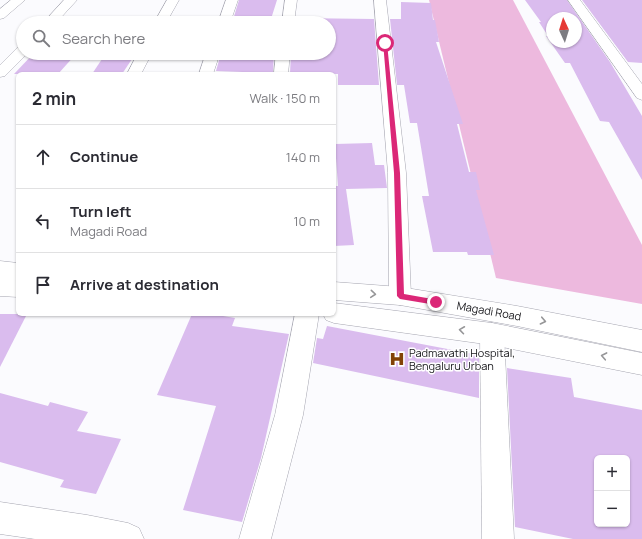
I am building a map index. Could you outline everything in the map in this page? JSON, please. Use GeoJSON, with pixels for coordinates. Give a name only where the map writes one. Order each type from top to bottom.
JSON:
{"type":"FeatureCollection","features":[{"type":"Feature","properties":{"kind":"street"},"geometry":{"type":"LineString","coordinates":[[0,15],[19,0]]}},
{"type":"Feature","properties":{"kind":"street"},"geometry":{"type":"LineString","coordinates":[[56,16],[71,0]]}},
{"type":"Feature","properties":{"kind":"street"},"geometry":{"type":"LineString","coordinates":[[164,16],[173,0]]}},
{"type":"Feature","properties":{"kind":"street"},"geometry":{"type":"LineString","coordinates":[[226,16],[232,0]]}},
{"type":"Feature","properties":{"kind":"street"},"geometry":{"type":"LineString","coordinates":[[289,16],[291,0]]}},
{"type":"Feature","properties":{"kind":"street"},"geometry":{"type":"LineString","coordinates":[[380,0],[397,173],[400,296]]}},
{"type":"Feature","properties":{"kind":"street"},"geometry":{"type":"LineString","coordinates":[[574,0],[642,94]]}},
{"type":"Feature","properties":{"kind":"street"},"geometry":{"type":"LineString","coordinates":[[0,73],[16,57]]}},
{"type":"Feature","properties":{"kind":"street"},"geometry":{"type":"LineString","coordinates":[[135,72],[141,60]]}},
{"type":"Feature","properties":{"kind":"street"},"geometry":{"type":"LineString","coordinates":[[207,72],[211,60]]}},
{"type":"Feature","properties":{"kind":"street"},"geometry":{"type":"LineString","coordinates":[[281,72],[282,60]]}},
{"type":"Feature","properties":{"kind":"street"},"geometry":{"type":"LineString","coordinates":[[623,69],[642,69]]}},
{"type":"Feature","properties":{"kind":"street"},"geometry":{"type":"LineString","coordinates":[[0,270],[16,272]]}},
{"type":"Feature","properties":{"kind":"street"},"geometry":{"type":"LineString","coordinates":[[0,287],[16,288]]}},
{"type":"Feature","properties":{"kind":"street","name":"Magadi Road"},"geometry":{"type":"LineString","coordinates":[[336,291],[400,296],[517,316],[642,341]]}},
{"type":"Feature","properties":{"kind":"street","name":"Magadi Road"},"geometry":{"type":"LineString","coordinates":[[336,313],[492,334],[642,364]]}},
{"type":"Feature","properties":{"kind":"street"},"geometry":{"type":"LineString","coordinates":[[255,539],[289,416],[307,316]]}},
{"type":"Feature","properties":{"kind":"street"},"geometry":{"type":"LineString","coordinates":[[492,334],[498,539]]}},
{"type":"Feature","properties":{"kind":"street"},"geometry":{"type":"LineString","coordinates":[[0,518],[85,535],[128,539]]}},
{"type":"Feature","properties":{"kind":"shaded area"},"geometry":{"type":"Polygon","coordinates":[[[429,0],[513,0],[642,245],[642,304],[496,278],[429,0]]]}},
{"type":"Feature","properties":{"kind":"building"},"geometry":{"type":"Polygon","coordinates":[[[239,0],[277,0],[272,16],[234,16],[239,0]]]}},
{"type":"Feature","properties":{"kind":"building"},"geometry":{"type":"Polygon","coordinates":[[[525,0],[567,0],[575,12],[546,12],[546,33],[539,22],[541,22],[525,0]]]}},
{"type":"Feature","properties":{"kind":"building"},"geometry":{"type":"Polygon","coordinates":[[[582,0],[642,0],[642,63],[628,62],[582,0]]]}},
{"type":"Feature","properties":{"kind":"building"},"geometry":{"type":"Polygon","coordinates":[[[401,2],[431,3],[433,20],[435,20],[439,42],[436,42],[463,124],[457,124],[469,172],[476,172],[480,190],[476,190],[494,255],[468,255],[467,252],[433,252],[422,196],[429,196],[417,123],[410,123],[404,85],[397,85],[390,19],[401,19],[401,2]]]}},
{"type":"Feature","properties":{"kind":"building"},"geometry":{"type":"Polygon","coordinates":[[[336,19],[374,19],[379,85],[338,85],[338,74],[336,74],[336,72],[290,72],[291,60],[336,60],[336,19]]]}},
{"type":"Feature","properties":{"kind":"building"},"geometry":{"type":"Polygon","coordinates":[[[582,22],[610,62],[642,116],[642,180],[609,122],[600,121],[570,63],[565,63],[554,48],[582,48],[582,22]]]}},
{"type":"Feature","properties":{"kind":"building"},"geometry":{"type":"Polygon","coordinates":[[[27,60],[71,60],[60,72],[16,72],[16,74],[14,74],[27,60]]]}},
{"type":"Feature","properties":{"kind":"building"},"geometry":{"type":"Polygon","coordinates":[[[101,60],[131,60],[123,72],[93,72],[101,60]]]}},
{"type":"Feature","properties":{"kind":"building"},"geometry":{"type":"Polygon","coordinates":[[[219,60],[274,60],[273,72],[216,71],[219,60]]]}},
{"type":"Feature","properties":{"kind":"building"},"geometry":{"type":"Polygon","coordinates":[[[372,143],[375,165],[384,165],[387,188],[346,189],[354,245],[336,246],[336,186],[338,186],[336,144],[372,143]]]}},
{"type":"Feature","properties":{"kind":"building"},"geometry":{"type":"Polygon","coordinates":[[[0,314],[16,314],[16,316],[26,316],[0,367],[0,314]]]}},
{"type":"Feature","properties":{"kind":"building"},"geometry":{"type":"Polygon","coordinates":[[[191,316],[223,316],[235,318],[232,326],[289,334],[261,458],[242,522],[183,510],[216,406],[157,395],[191,316]]]}},
{"type":"Feature","properties":{"kind":"building"},"geometry":{"type":"Polygon","coordinates":[[[327,326],[479,355],[479,398],[313,363],[317,338],[323,339],[327,326]]]}},
{"type":"Feature","properties":{"kind":"building"},"geometry":{"type":"Polygon","coordinates":[[[507,368],[571,378],[574,397],[642,410],[642,539],[573,539],[515,527],[507,368]]]}},
{"type":"Feature","properties":{"kind":"building"},"geometry":{"type":"Polygon","coordinates":[[[0,393],[48,406],[50,402],[88,412],[77,431],[121,439],[96,494],[60,487],[64,480],[0,462],[0,393]]]}},
{"type":"Feature","properties":{"kind":"place","name":"Padmavathi Hospital, Bengaluru Urban"},"geometry":{"type":"Point","coordinates":[397,359]}},
{"type":"Feature","properties":{"kind":"route"},"geometry":{"type":"LineString","coordinates":[[385,43],[397,173],[400,296],[436,302]]}}]}
